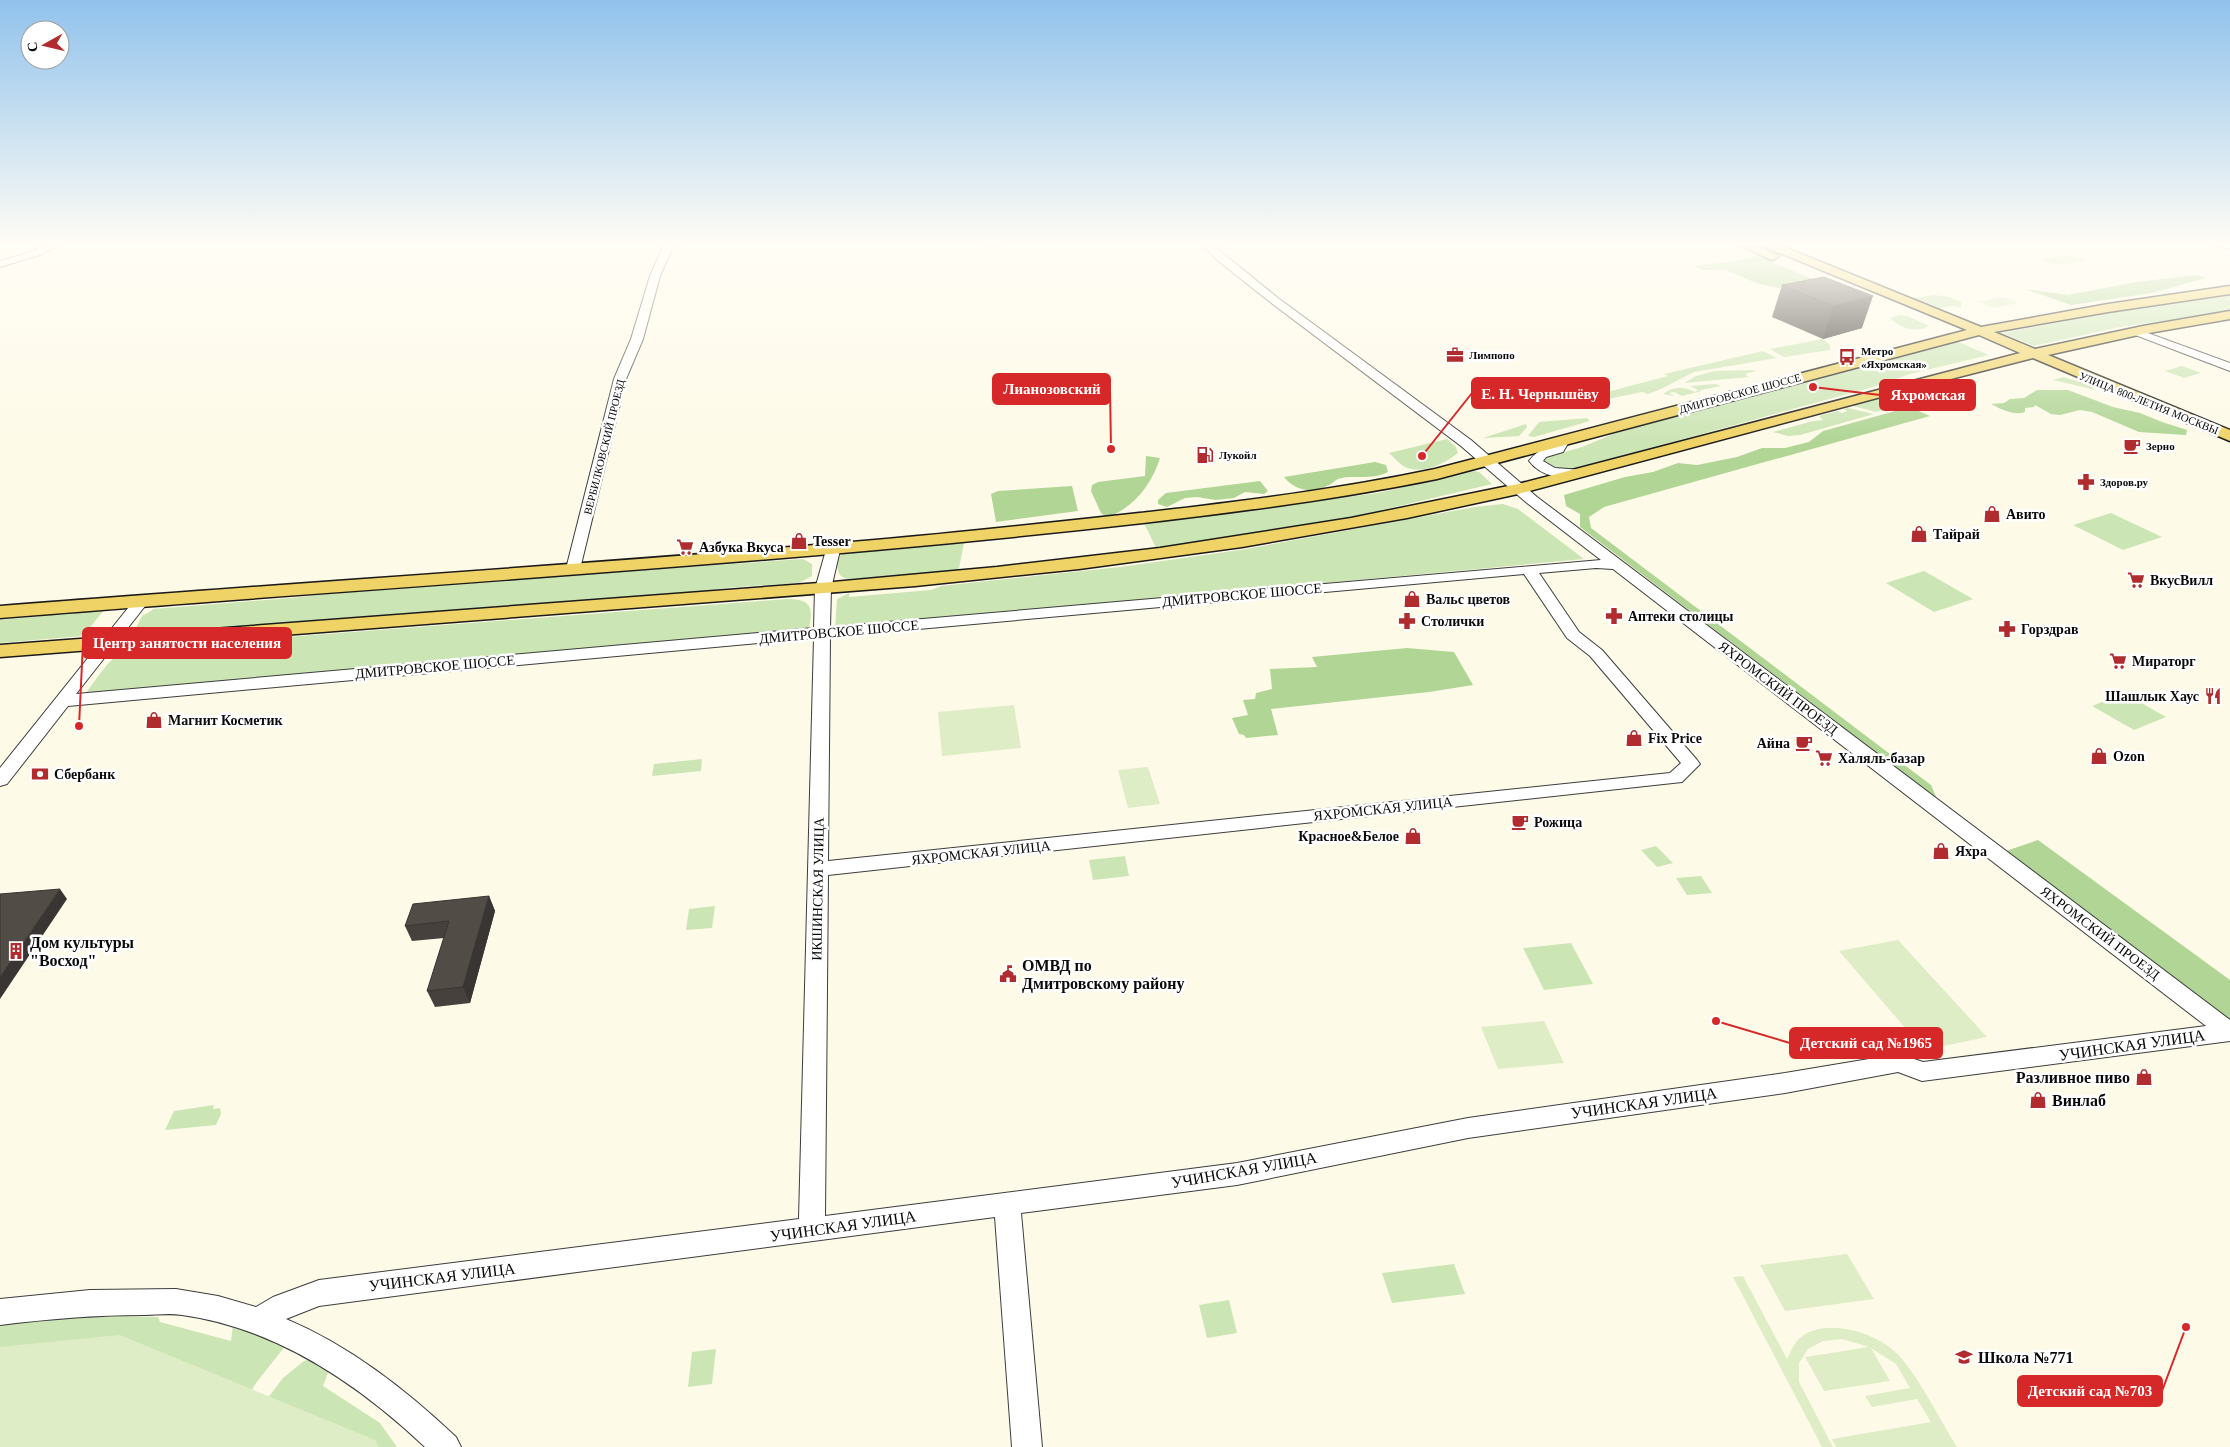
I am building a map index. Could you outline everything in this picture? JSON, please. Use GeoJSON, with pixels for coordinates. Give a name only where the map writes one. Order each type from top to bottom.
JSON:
{"type":"FeatureCollection","features":[{"type":"Feature","properties":{"kind":"main road","name":"УЛИЦА 800-ЛЕТИЯ МОСКВЫ"},"geometry":{"type":"LineString","coordinates":[[1915,310],[1975,332]]}},
{"type":"Feature","properties":{"kind":"main road","name":"УЛИЦА 800-ЛЕТИЯ МОСКВЫ"},"geometry":{"type":"LineString","coordinates":[[1923,310],[2230,436]]}},
{"type":"Feature","properties":{"kind":"main road","name":"ДМИТРОВСКОЕ ШОССЕ"},"geometry":{"type":"LineString","coordinates":[[0,612],[833,550],[1128,520],[1280,502],[1410,480],[1975,332],[2100,310]]}},
{"type":"Feature","properties":{"kind":"main road"},"geometry":{"type":"LineString","coordinates":[[0,652],[823,589],[1039,570],[1172,554],[1326,528],[1517,489],[2028,354],[2134,331],[2230,315]]}},
{"type":"Feature","properties":{"kind":"street","name":"ВЕРБИЛКОВСКИЙ ПРОЕЗД"},"geometry":{"type":"LineString","coordinates":[[573,569],[603,454],[620,379],[636,339],[645,310]]}},
{"type":"Feature","properties":{"kind":"street"},"geometry":{"type":"LineString","coordinates":[[1287,310],[1487,460],[1517,489]]}},
{"type":"Feature","properties":{"kind":"street"},"geometry":{"type":"LineString","coordinates":[[2134,331],[2230,367]]}},
{"type":"Feature","properties":{"kind":"street"},"geometry":{"type":"LineString","coordinates":[[1564,440],[1558,449],[1541,454],[1536,461],[1542,467],[1555,473],[1577,473]]}},
{"type":"Feature","properties":{"kind":"street","name":"ЯХРОМСКИЙ ПРОЕЗД"},"geometry":{"type":"LineString","coordinates":[[1517,489],[2230,1032]]}},
{"type":"Feature","properties":{"kind":"street","name":"ИКШИНСКАЯ УЛИЦА"},"geometry":{"type":"LineString","coordinates":[[812,1229],[823,589],[833,550]]}},
{"type":"Feature","properties":{"kind":"street","name":"ДМИТРОВСКОЕ ШОССЕ"},"geometry":{"type":"LineString","coordinates":[[61,701],[1596,564],[1616,565]]}},
{"type":"Feature","properties":{"kind":"street","name":"ЯХРОМСКАЯ УЛИЦА"},"geometry":{"type":"LineString","coordinates":[[819,869],[965,856],[1675,778],[1690,764],[1596,654],[1573,635],[1529,570]]}},
{"type":"Feature","properties":{"kind":"street"},"geometry":{"type":"LineString","coordinates":[[0,780],[141,601]]}},
{"type":"Feature","properties":{"kind":"street","name":"УЧИНСКАЯ УЛИЦА"},"geometry":{"type":"LineString","coordinates":[[260,1320],[283,1306],[319,1293],[1237,1174],[1468,1128],[1785,1083],[1899,1063],[1922,1072],[2230,1032]]}},
{"type":"Feature","properties":{"kind":"street"},"geometry":{"type":"LineString","coordinates":[[1007,1204],[1027,1447]]}},
{"type":"Feature","properties":{"kind":"street"},"geometry":{"type":"LineString","coordinates":[[0,1312],[109,1302],[181,1302],[260,1320],[312,1345],[369,1382],[431,1432],[446,1447]]}},
{"type":"Feature","properties":{"kind":"green space"},"geometry":{"type":"Polygon","coordinates":[[[2132,310],[2230,310],[2120,327],[2034,346],[2002,333],[2132,310]]]}},
{"type":"Feature","properties":{"kind":"green space"},"geometry":{"type":"Polygon","coordinates":[[[1900,315],[1908,316],[1929,326],[1909,329],[1899,325],[1890,318],[1900,315]]]}},
{"type":"Feature","properties":{"kind":"green space"},"geometry":{"type":"Polygon","coordinates":[[[1823,339],[1830,345],[1830,350],[1784,357],[1770,349],[1823,339]]]}},
{"type":"Feature","properties":{"kind":"green space"},"geometry":{"type":"Polygon","coordinates":[[[1956,341],[1989,355],[1910,374],[1873,387],[1570,470],[1554,469],[1543,461],[1545,458],[1582,447],[1625,429],[1956,341]]]}},
{"type":"Feature","properties":{"kind":"green space"},"geometry":{"type":"Polygon","coordinates":[[[1763,351],[1777,358],[1694,372],[1648,394],[1642,392],[1608,399],[1594,398],[1611,391],[1668,376],[1664,374],[1763,351]]]}},
{"type":"Feature","properties":{"kind":"green space"},"geometry":{"type":"Polygon","coordinates":[[[2182,366],[2201,373],[2184,378],[2165,371],[2182,366]]]}},
{"type":"Feature","properties":{"kind":"green space"},"geometry":{"type":"Polygon","coordinates":[[[1714,371],[1756,371],[1745,374],[1749,377],[1684,383],[1696,376],[1714,371]]]}},
{"type":"Feature","properties":{"kind":"green space"},"geometry":{"type":"Polygon","coordinates":[[[2063,377],[2085,383],[2096,390],[2053,380],[2063,377]]]}},
{"type":"Feature","properties":{"kind":"green space"},"geometry":{"type":"Polygon","coordinates":[[[1715,384],[1721,386],[1682,396],[1674,392],[1669,393],[1674,396],[1663,394],[1671,389],[1679,388],[1695,392],[1698,390],[1690,386],[1715,384]]]}},
{"type":"Feature","properties":{"kind":"green space"},"geometry":{"type":"Polygon","coordinates":[[[1911,389],[1937,395],[1876,412],[1846,404],[1911,389]]]}},
{"type":"Feature","properties":{"kind":"green space"},"geometry":{"type":"Polygon","coordinates":[[[2037,390],[2068,390],[2113,407],[2140,413],[2187,430],[2186,435],[2139,432],[2092,412],[2080,410],[2060,415],[2051,414],[2035,405],[2034,407],[2025,408],[2025,412],[2012,413],[1991,404],[2004,403],[2010,399],[2024,398],[2037,390]]]}},
{"type":"Feature","properties":{"kind":"green space"},"geometry":{"type":"Polygon","coordinates":[[[1848,408],[1874,414],[1800,435],[1788,436],[1773,432],[1823,420],[1819,416],[1838,411],[1842,413],[1847,411],[1844,409],[1848,408]]]}},
{"type":"Feature","properties":{"kind":"green space"},"geometry":{"type":"Polygon","coordinates":[[[1912,408],[1930,416],[1604,507],[1589,517],[1591,528],[1931,785],[1937,799],[1580,527],[1580,514],[1566,506],[1564,495],[1625,477],[1653,472],[1678,463],[1697,465],[1737,457],[1762,448],[1785,448],[1809,442],[1823,431],[1912,408]]]}},
{"type":"Feature","properties":{"kind":"green space"},"geometry":{"type":"Polygon","coordinates":[[[1587,418],[1590,421],[1534,437],[1528,436],[1539,422],[1587,418]]]}},
{"type":"Feature","properties":{"kind":"green space"},"geometry":{"type":"Polygon","coordinates":[[[1526,424],[1527,427],[1519,436],[1483,438],[1526,424]]]}},
{"type":"Feature","properties":{"kind":"green space"},"geometry":{"type":"Polygon","coordinates":[[[1447,439],[1456,447],[1458,453],[1440,464],[1426,469],[1418,470],[1405,467],[1389,453],[1447,439]]]}},
{"type":"Feature","properties":{"kind":"green space"},"geometry":{"type":"Polygon","coordinates":[[[1146,456],[1160,458],[1147,486],[1125,508],[1107,517],[1101,513],[1091,491],[1092,485],[1098,482],[1145,476],[1146,456]]]}},
{"type":"Feature","properties":{"kind":"green space"},"geometry":{"type":"Polygon","coordinates":[[[1375,462],[1386,465],[1388,472],[1375,476],[1338,479],[1317,490],[1299,488],[1288,482],[1284,477],[1375,462]]]}},
{"type":"Feature","properties":{"kind":"green space"},"geometry":{"type":"Polygon","coordinates":[[[1473,471],[1479,472],[1492,484],[1357,516],[1158,552],[1144,523],[1378,493],[1473,471]]]}},
{"type":"Feature","properties":{"kind":"green space"},"geometry":{"type":"Polygon","coordinates":[[[1260,481],[1268,491],[1264,494],[1245,492],[1234,498],[1216,500],[1197,497],[1185,498],[1167,507],[1158,504],[1158,500],[1166,493],[1260,481]]]}},
{"type":"Feature","properties":{"kind":"green space"},"geometry":{"type":"Polygon","coordinates":[[[1072,486],[1078,511],[996,522],[991,494],[998,491],[1072,486]]]}},
{"type":"Feature","properties":{"kind":"green space"},"geometry":{"type":"Polygon","coordinates":[[[1503,504],[1518,509],[1584,559],[835,629],[837,599],[849,593],[849,597],[931,590],[941,586],[1120,567],[1240,550],[1475,507],[1503,504]]]}},
{"type":"Feature","properties":{"kind":"green space"},"geometry":{"type":"Polygon","coordinates":[[[2111,513],[2162,537],[2123,550],[2073,525],[2111,513]]]}},
{"type":"Feature","properties":{"kind":"green space"},"geometry":{"type":"Polygon","coordinates":[[[964,543],[958,573],[848,579],[841,576],[838,571],[839,556],[843,554],[964,543]]]}},
{"type":"Feature","properties":{"kind":"green space"},"geometry":{"type":"Polygon","coordinates":[[[803,559],[812,564],[812,576],[799,583],[725,588],[692,593],[137,635],[135,630],[142,616],[154,609],[291,598],[373,589],[803,559]]]}},
{"type":"Feature","properties":{"kind":"green space"},"geometry":{"type":"Polygon","coordinates":[[[1924,571],[1973,599],[1934,612],[1886,583],[1924,571]]]}},
{"type":"Feature","properties":{"kind":"green space"},"geometry":{"type":"Polygon","coordinates":[[[787,599],[801,600],[808,605],[811,615],[809,629],[85,694],[110,662],[129,649],[787,599]]]}},
{"type":"Feature","properties":{"kind":"green space"},"geometry":{"type":"Polygon","coordinates":[[[104,610],[83,636],[0,643],[0,620],[104,610]]]}},
{"type":"Feature","properties":{"kind":"green space"},"geometry":{"type":"Polygon","coordinates":[[[1407,648],[1454,652],[1473,685],[1429,692],[1271,709],[1278,735],[1246,738],[1244,735],[1239,734],[1232,718],[1248,715],[1243,700],[1255,699],[1256,693],[1272,689],[1270,669],[1317,667],[1312,657],[1407,648]]]}},
{"type":"Feature","properties":{"kind":"green space"},"geometry":{"type":"Polygon","coordinates":[[[2124,693],[2166,717],[2134,730],[2092,706],[2124,693]]]}},
{"type":"Feature","properties":{"kind":"green space"},"geometry":{"type":"Polygon","coordinates":[[[1014,705],[1021,748],[942,756],[938,712],[1014,705]]]}},
{"type":"Feature","properties":{"kind":"green space"},"geometry":{"type":"Polygon","coordinates":[[[702,759],[701,771],[652,776],[654,764],[702,759]]]}},
{"type":"Feature","properties":{"kind":"green space"},"geometry":{"type":"Polygon","coordinates":[[[1148,767],[1160,804],[1128,808],[1118,770],[1148,767]]]}},
{"type":"Feature","properties":{"kind":"green space"},"geometry":{"type":"Polygon","coordinates":[[[2038,840],[2230,980],[2230,1020],[2006,851],[2038,840]]]}},
{"type":"Feature","properties":{"kind":"green space"},"geometry":{"type":"Polygon","coordinates":[[[1656,846],[1673,863],[1657,867],[1641,850],[1656,846]]]}},
{"type":"Feature","properties":{"kind":"green space"},"geometry":{"type":"Polygon","coordinates":[[[1125,856],[1129,876],[1093,880],[1089,860],[1125,856]]]}},
{"type":"Feature","properties":{"kind":"green space"},"geometry":{"type":"Polygon","coordinates":[[[1701,876],[1712,893],[1687,895],[1676,878],[1701,876]]]}},
{"type":"Feature","properties":{"kind":"green space"},"geometry":{"type":"Polygon","coordinates":[[[715,906],[712,928],[686,930],[689,909],[715,906]]]}},
{"type":"Feature","properties":{"kind":"green space"},"geometry":{"type":"Polygon","coordinates":[[[1898,940],[1987,1037],[1924,1050],[1839,951],[1898,940]]]}},
{"type":"Feature","properties":{"kind":"green space"},"geometry":{"type":"Polygon","coordinates":[[[1571,943],[1593,984],[1544,990],[1523,948],[1571,943]]]}},
{"type":"Feature","properties":{"kind":"green space"},"geometry":{"type":"Polygon","coordinates":[[[1544,1021],[1564,1063],[1498,1069],[1481,1027],[1544,1021]]]}},
{"type":"Feature","properties":{"kind":"green space"},"geometry":{"type":"Polygon","coordinates":[[[214,1105],[213,1109],[220,1108],[221,1114],[216,1125],[165,1130],[174,1111],[214,1105]]]}},
{"type":"Feature","properties":{"kind":"green space"},"geometry":{"type":"Polygon","coordinates":[[[1847,1254],[1874,1299],[1785,1311],[1760,1265],[1847,1254]]]}},
{"type":"Feature","properties":{"kind":"green space"},"geometry":{"type":"Polygon","coordinates":[[[1454,1264],[1465,1294],[1392,1303],[1382,1273],[1454,1264]]]}},
{"type":"Feature","properties":{"kind":"green space"},"geometry":{"type":"Polygon","coordinates":[[[1743,1276],[1787,1359],[1801,1337],[1812,1331],[1826,1328],[1855,1331],[1882,1342],[1902,1359],[1924,1390],[1957,1447],[1836,1447],[1832,1439],[1931,1422],[1917,1399],[1872,1407],[1865,1396],[1910,1388],[1896,1364],[1871,1348],[1890,1381],[1824,1391],[1805,1357],[1869,1347],[1842,1339],[1823,1341],[1808,1349],[1799,1363],[1799,1382],[1833,1447],[1822,1447],[1733,1277],[1743,1276]]]}},
{"type":"Feature","properties":{"kind":"green space"},"geometry":{"type":"Polygon","coordinates":[[[1229,1300],[1237,1333],[1207,1338],[1199,1305],[1229,1300]]]}},
{"type":"Feature","properties":{"kind":"green space"},"geometry":{"type":"Polygon","coordinates":[[[73,1315],[158,1317],[160,1322],[231,1341],[233,1324],[286,1345],[256,1383],[216,1447],[0,1447],[0,1318],[73,1315]]]}},
{"type":"Feature","properties":{"kind":"green space"},"geometry":{"type":"Polygon","coordinates":[[[120,1335],[375,1440],[379,1447],[0,1447],[0,1347],[120,1335]]]}},
{"type":"Feature","properties":{"kind":"green space"},"geometry":{"type":"Polygon","coordinates":[[[716,1349],[712,1384],[688,1387],[692,1352],[716,1349]]]}},
{"type":"Feature","properties":{"kind":"green space"},"geometry":{"type":"Polygon","coordinates":[[[317,1358],[331,1365],[323,1386],[380,1423],[397,1447],[257,1447],[255,1415],[283,1378],[304,1361],[317,1358]]]}},
{"type":"Feature","properties":{"kind":"building","name":"Дом культуры \"Восход\""},"geometry":{"type":"Polygon","coordinates":[[[60,889],[0,977],[0,894],[60,889]]]}},
{"type":"Feature","properties":{"kind":"building"},"geometry":{"type":"Polygon","coordinates":[[[489,896],[463,987],[427,991],[449,921],[405,926],[413,904],[489,896]]]}},
{"type":"Feature","properties":{"kind":"place","name":"Лимпопо"},"geometry":{"type":"Point","coordinates":[1455,355]}},
{"type":"Feature","properties":{"kind":"place","name":"Метро «Яхромская»"},"geometry":{"type":"Point","coordinates":[1847,357]}},
{"type":"Feature","properties":{"kind":"place","name":"Яхромская"},"geometry":{"type":"Point","coordinates":[1813,387]}},
{"type":"Feature","properties":{"kind":"place","name":"Зерно"},"geometry":{"type":"Point","coordinates":[2132,446]}},
{"type":"Feature","properties":{"kind":"place","name":"Лианозовский"},"geometry":{"type":"Point","coordinates":[1111,449]}},
{"type":"Feature","properties":{"kind":"place","name":"Лукойл"},"geometry":{"type":"Point","coordinates":[1205,455]}},
{"type":"Feature","properties":{"kind":"place","name":"Е. Н. Чернышёву"},"geometry":{"type":"Point","coordinates":[1422,456]}},
{"type":"Feature","properties":{"kind":"place","name":"Здоров.ру"},"geometry":{"type":"Point","coordinates":[2086,482]}},
{"type":"Feature","properties":{"kind":"place","name":"Авито"},"geometry":{"type":"Point","coordinates":[1992,514]}},
{"type":"Feature","properties":{"kind":"place","name":"Тайрай"},"geometry":{"type":"Point","coordinates":[1919,534]}},
{"type":"Feature","properties":{"kind":"place","name":"Tesser"},"geometry":{"type":"Point","coordinates":[799,541]}},
{"type":"Feature","properties":{"kind":"place","name":"Азбука Вкуса"},"geometry":{"type":"Point","coordinates":[685,547]}},
{"type":"Feature","properties":{"kind":"place","name":"ВкусВилл"},"geometry":{"type":"Point","coordinates":[2136,580]}},
{"type":"Feature","properties":{"kind":"place","name":"Вальс цветов"},"geometry":{"type":"Point","coordinates":[1412,599]}},
{"type":"Feature","properties":{"kind":"place","name":"Аптеки столицы"},"geometry":{"type":"Point","coordinates":[1614,616]}},
{"type":"Feature","properties":{"kind":"place","name":"Столички"},"geometry":{"type":"Point","coordinates":[1407,621]}},
{"type":"Feature","properties":{"kind":"place","name":"Горздрав"},"geometry":{"type":"Point","coordinates":[2007,629]}},
{"type":"Feature","properties":{"kind":"place","name":"Мираторг"},"geometry":{"type":"Point","coordinates":[2118,661]}},
{"type":"Feature","properties":{"kind":"place","name":"Шашлык Хаус"},"geometry":{"type":"Point","coordinates":[2213,696]}},
{"type":"Feature","properties":{"kind":"place","name":"Магнит Косметик"},"geometry":{"type":"Point","coordinates":[154,720]}},
{"type":"Feature","properties":{"kind":"place","name":"Центр занятости населения"},"geometry":{"type":"Point","coordinates":[79,726]}},
{"type":"Feature","properties":{"kind":"place","name":"Fix Price"},"geometry":{"type":"Point","coordinates":[1634,738]}},
{"type":"Feature","properties":{"kind":"place","name":"Айна"},"geometry":{"type":"Point","coordinates":[1804,743]}},
{"type":"Feature","properties":{"kind":"place","name":"Ozon"},"geometry":{"type":"Point","coordinates":[2099,756]}},
{"type":"Feature","properties":{"kind":"place","name":"Халяль-базар"},"geometry":{"type":"Point","coordinates":[1824,758]}},
{"type":"Feature","properties":{"kind":"place","name":"Сбербанк"},"geometry":{"type":"Point","coordinates":[40,774]}},
{"type":"Feature","properties":{"kind":"place","name":"Рожица"},"geometry":{"type":"Point","coordinates":[1520,822]}},
{"type":"Feature","properties":{"kind":"place","name":"Красное&Белое"},"geometry":{"type":"Point","coordinates":[1413,836]}},
{"type":"Feature","properties":{"kind":"place","name":"Яхра"},"geometry":{"type":"Point","coordinates":[1941,851]}},
{"type":"Feature","properties":{"kind":"place","name":"Дом культуры \"Восход\""},"geometry":{"type":"Point","coordinates":[16,951]}},
{"type":"Feature","properties":{"kind":"place","name":"ОМВД по Дмитровскому району"},"geometry":{"type":"Point","coordinates":[1008,974]}},
{"type":"Feature","properties":{"kind":"place","name":"Детский сад №1965"},"geometry":{"type":"Point","coordinates":[1716,1021]}},
{"type":"Feature","properties":{"kind":"place","name":"Разливное пиво"},"geometry":{"type":"Point","coordinates":[2144,1077]}},
{"type":"Feature","properties":{"kind":"place","name":"Винлаб"},"geometry":{"type":"Point","coordinates":[2038,1100]}},
{"type":"Feature","properties":{"kind":"place","name":"Детский сад №703"},"geometry":{"type":"Point","coordinates":[2186,1327]}},
{"type":"Feature","properties":{"kind":"place","name":"Школа №771"},"geometry":{"type":"Point","coordinates":[1964,1357]}}]}
